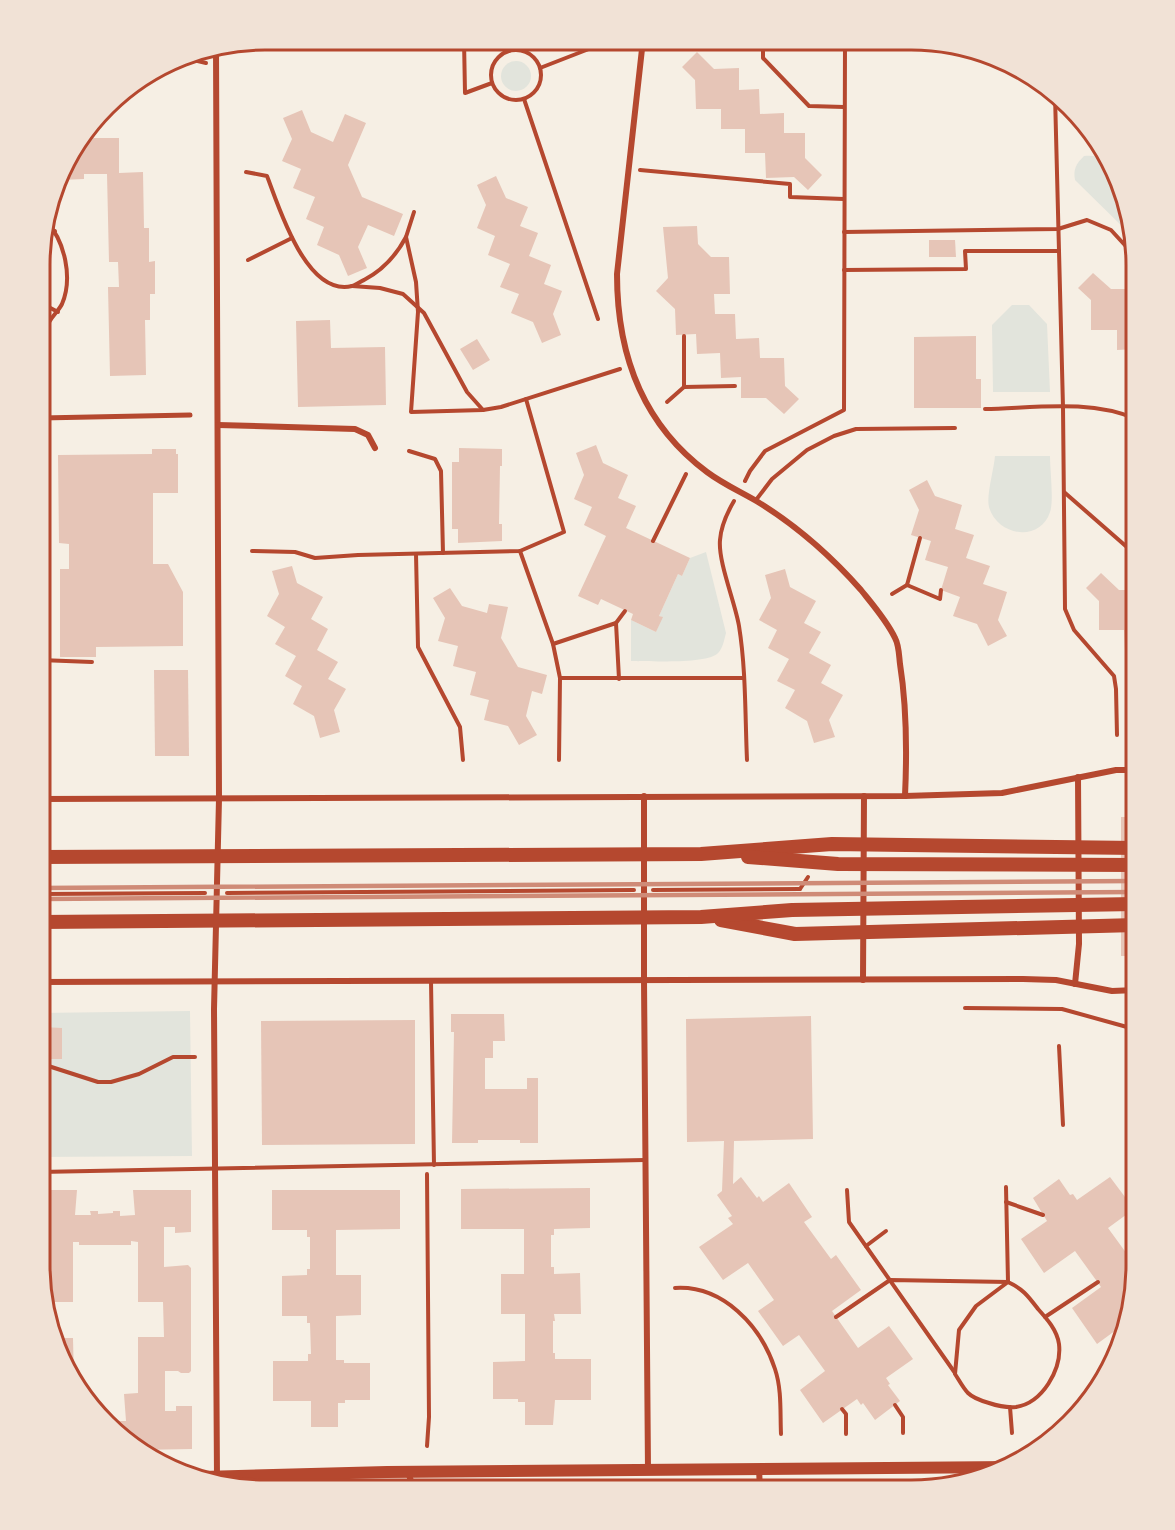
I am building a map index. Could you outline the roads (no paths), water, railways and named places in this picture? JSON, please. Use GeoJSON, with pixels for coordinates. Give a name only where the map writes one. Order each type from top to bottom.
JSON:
{"type":"FeatureCollection","features":[{"type":"Feature","properties":{"kind":"highway"},"geometry":{"type":"LineString","coordinates":[[50,857],[701,854],[832,844],[1126,848]]}},
{"type":"Feature","properties":{"kind":"highway"},"geometry":{"type":"LineString","coordinates":[[701,854],[838,864],[1126,865]]}},
{"type":"Feature","properties":{"kind":"highway"},"geometry":{"type":"LineString","coordinates":[[50,922],[701,917],[792,910],[1126,904]]}},
{"type":"Feature","properties":{"kind":"highway"},"geometry":{"type":"LineString","coordinates":[[701,917],[795,934],[1126,925]]}},
{"type":"Feature","properties":{"kind":"main road"},"geometry":{"type":"LineString","coordinates":[[226,1477],[408,1472],[984,1467]]}},
{"type":"Feature","properties":{"kind":"street"},"geometry":{"type":"LineString","coordinates":[[642,50],[617,274],[617,306],[622,340],[630,366],[647,405],[663,429],[683,451],[706,472],[756,501],[814,542],[845,572],[873,605],[896,639],[904,690],[905,796]]}},
{"type":"Feature","properties":{"kind":"street"},"geometry":{"type":"LineString","coordinates":[[216,56],[219,799],[214,982],[217,1475]]}},
{"type":"Feature","properties":{"kind":"street"},"geometry":{"type":"LineString","coordinates":[[50,418],[190,415]]}},
{"type":"Feature","properties":{"kind":"street"},"geometry":{"type":"LineString","coordinates":[[218,425],[356,429],[368,435],[375,448]]}},
{"type":"Feature","properties":{"kind":"street"},"geometry":{"type":"LineString","coordinates":[[50,800],[905,796],[1002,793],[1078,777],[1126,770]]}},
{"type":"Feature","properties":{"kind":"street"},"geometry":{"type":"LineString","coordinates":[[1075,984],[1079,944],[1078,777]]}},
{"type":"Feature","properties":{"kind":"street"},"geometry":{"type":"LineString","coordinates":[[645,796],[644,980],[648,1470]]}},
{"type":"Feature","properties":{"kind":"street"},"geometry":{"type":"LineString","coordinates":[[863,980],[864,796]]}},
{"type":"Feature","properties":{"kind":"street"},"geometry":{"type":"LineString","coordinates":[[50,982],[1023,979],[1056,980],[1112,991],[1126,990]]}},
{"type":"Feature","properties":{"kind":"street"},"geometry":{"type":"LineString","coordinates":[[759,1468],[760,1480]]}},
{"type":"Feature","properties":{"kind":"street"},"geometry":{"type":"LineString","coordinates":[[408,1472],[411,1480]]}},
{"type":"Feature","properties":{"kind":"street"},"geometry":{"type":"LineString","coordinates":[[298,1474],[298,1480]]}},
{"type":"Feature","properties":{"kind":"lane"},"geometry":{"type":"LineString","coordinates":[[756,501],[780,471],[807,450],[834,436],[856,429],[955,428]]}},
{"type":"Feature","properties":{"kind":"lane"},"geometry":{"type":"LineString","coordinates":[[431,981],[434,1165]]}},
{"type":"Feature","properties":{"kind":"lane"},"geometry":{"type":"LineString","coordinates":[[1059,1047],[1063,1125]]}},
{"type":"Feature","properties":{"kind":"lane"},"geometry":{"type":"LineString","coordinates":[[50,1172],[645,1160]]}},
{"type":"Feature","properties":{"kind":"railway"},"geometry":{"type":"LineString","coordinates":[[50,888],[1126,881]]}},
{"type":"Feature","properties":{"kind":"railway"},"geometry":{"type":"LineString","coordinates":[[50,899],[1126,892]]}}]}
